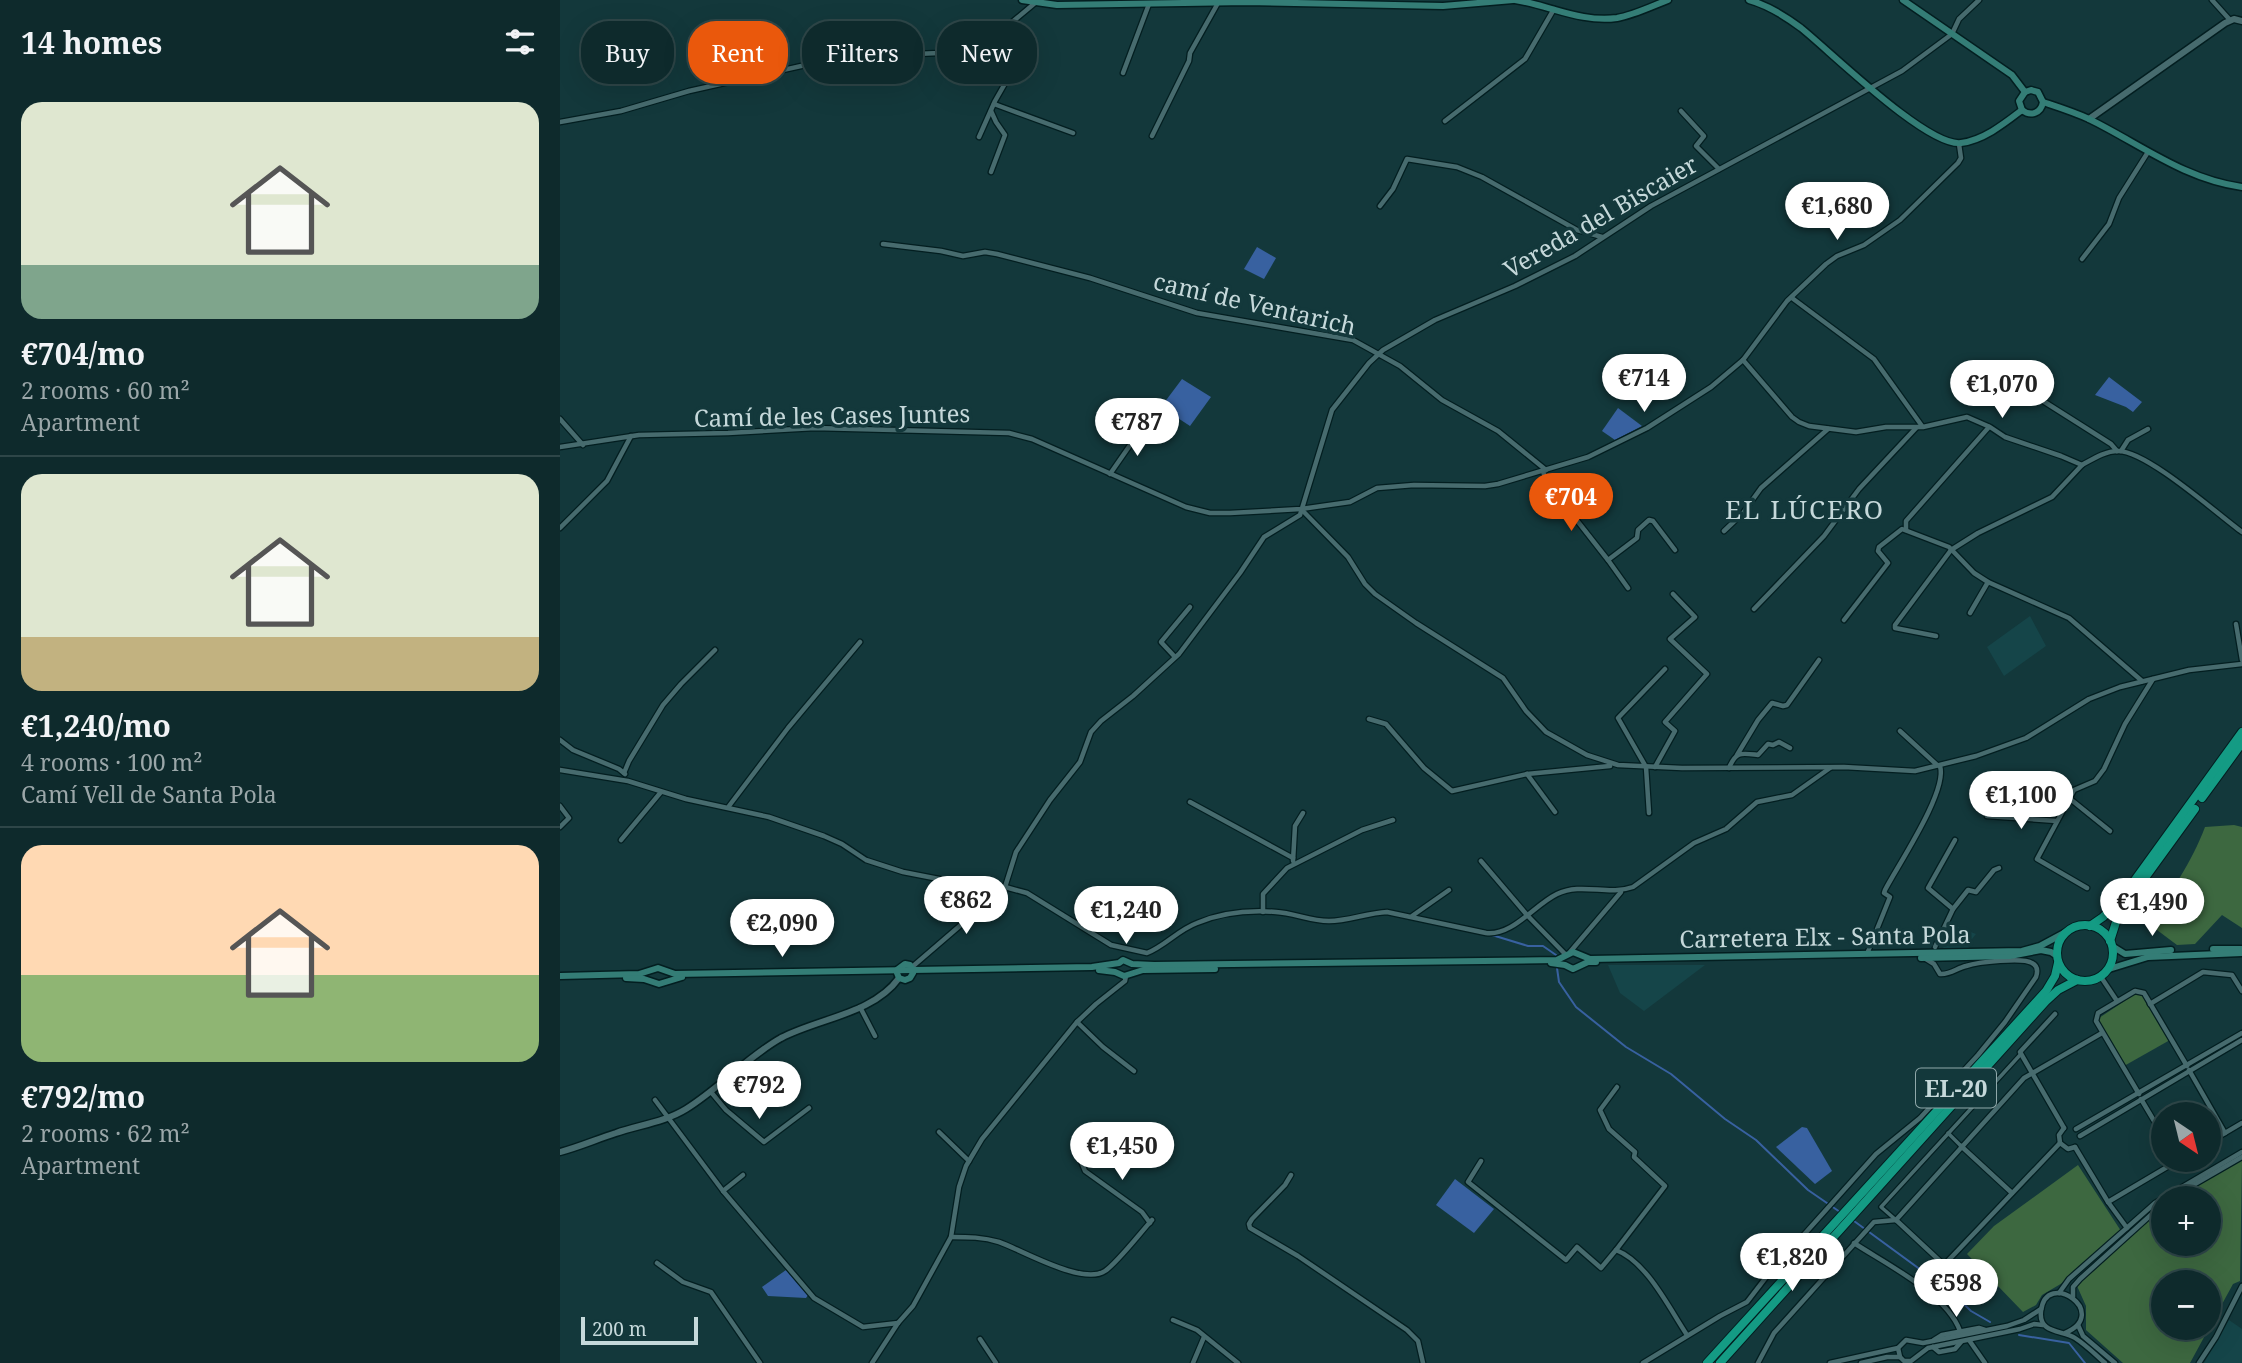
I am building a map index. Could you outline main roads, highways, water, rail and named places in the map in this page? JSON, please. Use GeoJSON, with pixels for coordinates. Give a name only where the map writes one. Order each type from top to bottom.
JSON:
{"type":"FeatureCollection","features":[{"type":"Feature","properties":{"kind":"highway"},"geometry":{"type":"LineString","coordinates":[[2066,932],[2090,926],[2119,902],[2242,732]]}},
{"type":"Feature","properties":{"kind":"highway"},"geometry":{"type":"LineString","coordinates":[[2109,969],[2117,919],[2242,743]]}},
{"type":"Feature","properties":{"kind":"highway"},"geometry":{"type":"LineString","coordinates":[[2090,926],[2098,929],[2111,944]]}},
{"type":"Feature","properties":{"kind":"highway","name":"EL-20"},"geometry":{"type":"LineString","coordinates":[[1851,1213],[2046,991],[2055,976],[2059,943],[2066,932]]}},
{"type":"Feature","properties":{"kind":"highway"},"geometry":{"type":"LineString","coordinates":[[2058,959],[2069,976],[2077,980]]}},
{"type":"Feature","properties":{"kind":"highway","name":"EL-20"},"geometry":{"type":"LineString","coordinates":[[1707,1363],[1851,1213],[2046,1001],[2077,980],[2093,980],[2109,969]]}},
{"type":"Feature","properties":{"kind":"highway","name":"EL-20"},"geometry":{"type":"LineString","coordinates":[[1720,1363],[1839,1225]]}},
{"type":"Feature","properties":{"kind":"main road"},"geometry":{"type":"LineString","coordinates":[[1022,0],[1035,4],[1119,1],[1433,6],[1514,0],[1583,17],[1618,18],[1668,0]]}},
{"type":"Feature","properties":{"kind":"main road"},"geometry":{"type":"LineString","coordinates":[[1749,0],[1775,11],[1800,27],[1871,88],[1923,129],[1943,140],[1959,144],[1994,130],[2022,110]]}},
{"type":"Feature","properties":{"kind":"main road"},"geometry":{"type":"LineString","coordinates":[[1903,0],[2012,75],[2025,92]]}},
{"type":"Feature","properties":{"kind":"main road"},"geometry":{"type":"LineString","coordinates":[[2043,102],[2040,109],[2028,114],[2022,110],[2019,101],[2025,92],[2038,92],[2043,102],[2089,119],[2197,177],[2214,183],[2242,187]]}},
{"type":"Feature","properties":{"kind":"main road","name":"Carretera Elx - Santa Pola"},"geometry":{"type":"LineString","coordinates":[[2058,959],[2041,950],[2010,956],[1958,958],[1925,956],[1867,955],[1590,959],[1577,953],[1567,957],[1573,970],[1588,962],[1925,956],[2022,951],[2040,946],[2066,932]]}},
{"type":"Feature","properties":{"kind":"main road"},"geometry":{"type":"LineString","coordinates":[[2111,944],[2125,954],[2158,951],[2242,951]]}},
{"type":"Feature","properties":{"kind":"main road"},"geometry":{"type":"LineString","coordinates":[[2109,969],[2148,957],[2242,951]]}},
{"type":"Feature","properties":{"kind":"main road"},"geometry":{"type":"LineString","coordinates":[[913,970],[1092,967],[1126,962],[1398,963],[1557,960],[1567,957]]}},
{"type":"Feature","properties":{"kind":"main road"},"geometry":{"type":"LineString","coordinates":[[898,974],[905,964],[913,970],[1095,970],[1129,974],[1143,970],[1567,957]]}},
{"type":"Feature","properties":{"kind":"main road"},"geometry":{"type":"LineString","coordinates":[[1581,957],[1581,965]]}},
{"type":"Feature","properties":{"kind":"main road"},"geometry":{"type":"LineString","coordinates":[[1118,973],[1126,962]]}},
{"type":"Feature","properties":{"kind":"main road"},"geometry":{"type":"LineString","coordinates":[[1126,962],[1129,974]]}},
{"type":"Feature","properties":{"kind":"main road"},"geometry":{"type":"LineString","coordinates":[[560,977],[639,974],[658,968],[666,972],[727,974],[898,974],[908,980],[913,970]]}},
{"type":"Feature","properties":{"kind":"main road"},"geometry":{"type":"LineString","coordinates":[[651,981],[652,970]]}},
{"type":"Feature","properties":{"kind":"main road"},"geometry":{"type":"LineString","coordinates":[[665,981],[666,972]]}},
{"type":"Feature","properties":{"kind":"main road"},"geometry":{"type":"LineString","coordinates":[[560,977],[622,977],[659,984],[683,977],[898,974]]}},
{"type":"Feature","properties":{"kind":"water"},"geometry":{"type":"Polygon","coordinates":[[[1257,247],[1276,258],[1264,279],[1244,269],[1257,247]]]}},
{"type":"Feature","properties":{"kind":"water"},"geometry":{"type":"Polygon","coordinates":[[[2109,377],[2142,402],[2133,412],[2095,395],[2109,377]]]}},
{"type":"Feature","properties":{"kind":"water"},"geometry":{"type":"Polygon","coordinates":[[[1182,379],[1211,397],[1190,426],[1161,407],[1182,379]]]}},
{"type":"Feature","properties":{"kind":"water"},"geometry":{"type":"Polygon","coordinates":[[[1618,408],[1642,426],[1615,440],[1602,431],[1618,408]]]}},
{"type":"Feature","properties":{"kind":"water"},"geometry":{"type":"Polygon","coordinates":[[[1802,1127],[1807,1128],[1832,1171],[1815,1184],[1776,1147],[1802,1127]]]}},
{"type":"Feature","properties":{"kind":"water"},"geometry":{"type":"Polygon","coordinates":[[[1455,1179],[1494,1209],[1474,1233],[1436,1205],[1455,1179]]]}},
{"type":"Feature","properties":{"kind":"water"},"geometry":{"type":"Polygon","coordinates":[[[786,1270],[808,1295],[806,1298],[768,1296],[762,1287],[786,1270]]]}},
{"type":"Feature","properties":{"kind":"waterway"},"geometry":{"type":"LineString","coordinates":[[1492,935],[1528,946],[1543,946],[1556,955]]}},
{"type":"Feature","properties":{"kind":"waterway"},"geometry":{"type":"LineString","coordinates":[[1557,968],[1559,982],[1576,1007],[1626,1047],[1671,1074],[1725,1119],[1756,1140],[1808,1190],[1840,1212]]}},
{"type":"Feature","properties":{"kind":"waterway"},"geometry":{"type":"LineString","coordinates":[[1854,1221],[1951,1292],[1971,1311],[1990,1322]]}},
{"type":"Feature","properties":{"kind":"waterway"},"geometry":{"type":"LineString","coordinates":[[2019,1335],[2069,1343],[2085,1363]]}},
{"type":"Feature","properties":{"kind":"district","name":"EL LÚCERO"},"geometry":{"type":"Point","coordinates":[1805,509]}}]}
